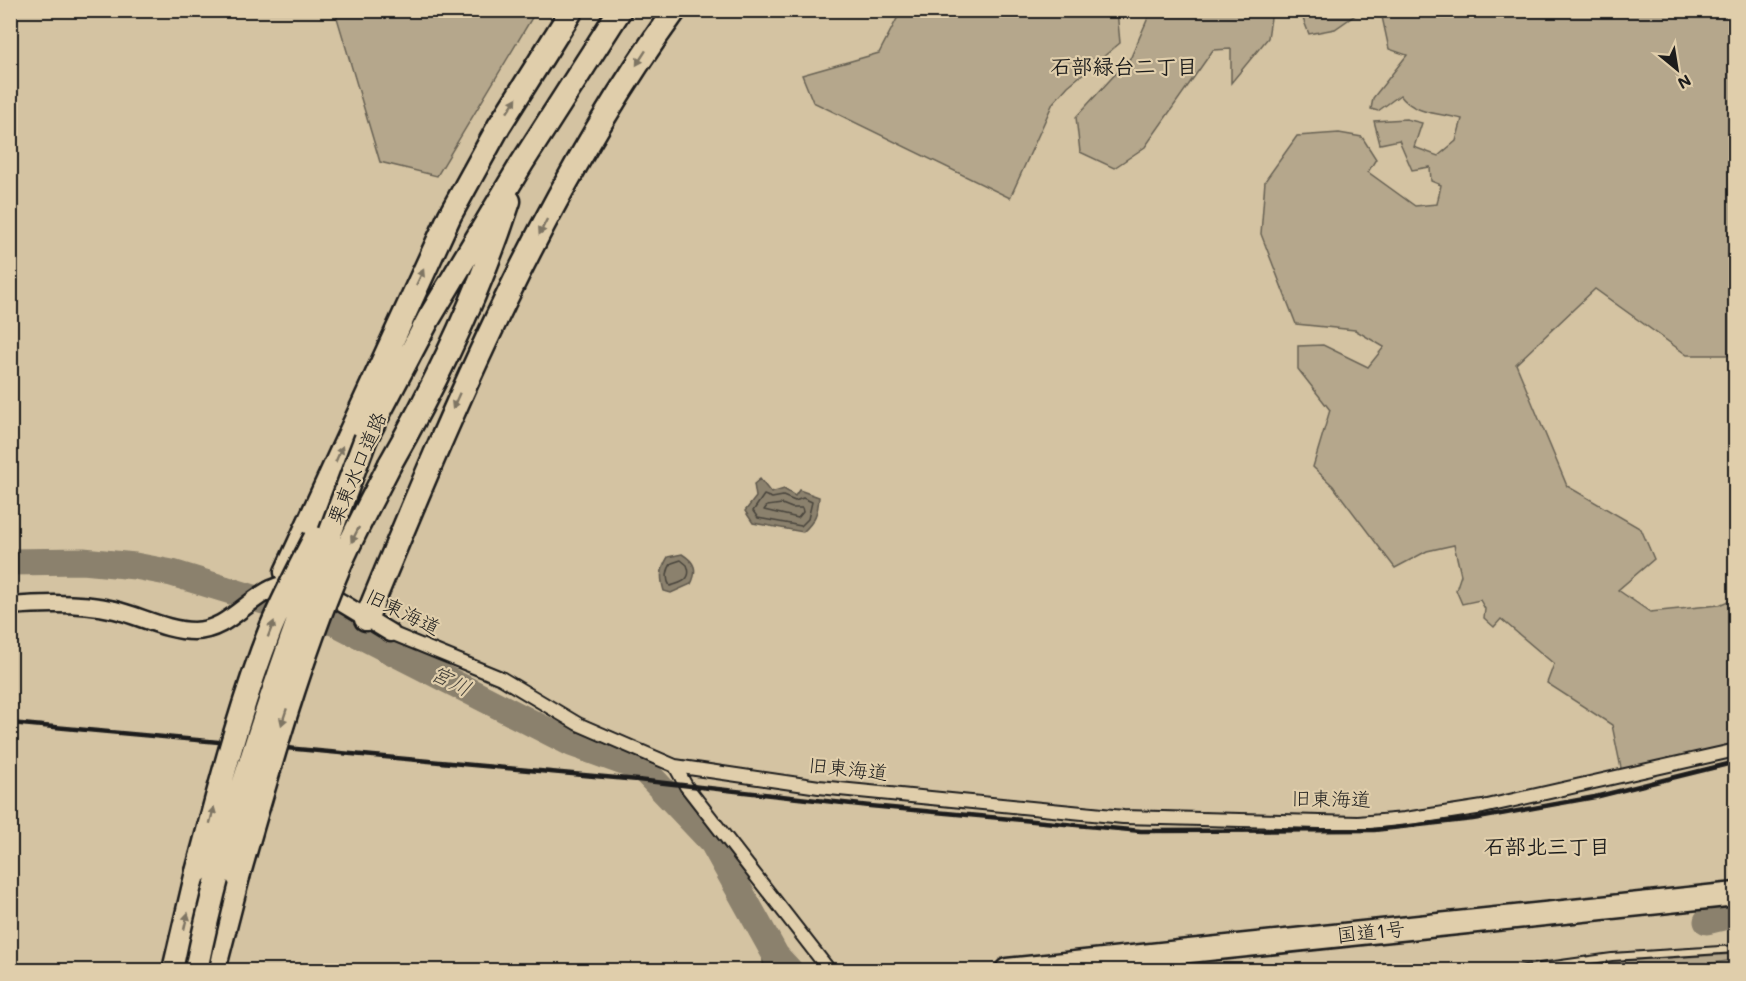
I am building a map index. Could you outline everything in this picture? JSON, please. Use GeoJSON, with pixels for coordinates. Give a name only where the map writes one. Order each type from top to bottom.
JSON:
{"type":"FeatureCollection","features":[{"type":"Feature","properties":{"kind":"highway"},"geometry":{"type":"LineString","coordinates":[[272,588],[450,215],[499,126],[572,10]]}},
{"type":"Feature","properties":{"kind":"highway","name":"栗東水口道路"},"geometry":{"type":"LineString","coordinates":[[196,970],[219,872],[276,682],[366,438],[428,320],[522,163],[620,10]]}},
{"type":"Feature","properties":{"kind":"highway"},"geometry":{"type":"LineString","coordinates":[[366,619],[457,399],[556,202],[600,123],[675,10]]}},
{"type":"Feature","properties":{"kind":"highway"},"geometry":{"type":"LineString","coordinates":[[214,970],[282,725],[309,645],[340,565],[390,464],[433,388],[490,260],[522,163]]}},
{"type":"Feature","properties":{"kind":"highway"},"geometry":{"type":"LineString","coordinates":[[174,970],[219,790],[271,628],[366,438]]}},
{"type":"Feature","properties":{"kind":"highway","name":"国道1号"},"geometry":{"type":"LineString","coordinates":[[1007,970],[1736,894]]}},
{"type":"Feature","properties":{"kind":"street","name":"旧東海道"},"geometry":{"type":"LineString","coordinates":[[272,588],[305,584],[391,633],[501,678],[578,723],[675,766],[795,784],[1124,817],[1358,823],[1439,815],[1483,807],[1736,750]]}},
{"type":"Feature","properties":{"kind":"street"},"geometry":{"type":"LineString","coordinates":[[10,606],[70,603],[113,609],[193,631],[213,629],[272,588]]}},
{"type":"Feature","properties":{"kind":"street"},"geometry":{"type":"LineString","coordinates":[[675,766],[686,786],[829,970]]}},
{"type":"Feature","properties":{"kind":"lane"},"geometry":{"type":"LineString","coordinates":[[1518,970],[1612,957],[1736,949]]}},
{"type":"Feature","properties":{"kind":"shaded area"},"geometry":{"type":"Polygon","coordinates":[[[335,10],[536,11],[437,176],[380,162],[335,10]]]}},
{"type":"Feature","properties":{"kind":"shaded area"},"geometry":{"type":"Polygon","coordinates":[[[1300,10],[1361,11],[1335,29],[1309,34],[1300,10]]]}},
{"type":"Feature","properties":{"kind":"shaded area"},"geometry":{"type":"Polygon","coordinates":[[[901,11],[1117,11],[1120,43],[1068,86],[1053,103],[1010,198],[813,102],[802,75],[879,53],[901,11]]]}},
{"type":"Feature","properties":{"kind":"shaded area"},"geometry":{"type":"Polygon","coordinates":[[[1151,11],[1272,11],[1268,38],[1231,83],[1231,49],[1213,50],[1145,147],[1114,168],[1080,152],[1076,117],[1131,57],[1151,11]]]}},
{"type":"Feature","properties":{"kind":"shaded area"},"geometry":{"type":"Polygon","coordinates":[[[1378,11],[1735,11],[1735,355],[1687,355],[1595,289],[1516,364],[1567,486],[1641,529],[1654,559],[1618,590],[1650,612],[1719,605],[1735,598],[1735,747],[1622,773],[1612,725],[1547,683],[1554,664],[1501,619],[1494,627],[1484,618],[1485,609],[1480,600],[1462,604],[1456,590],[1461,575],[1454,545],[1427,551],[1395,568],[1333,486],[1313,467],[1330,410],[1298,369],[1298,346],[1323,345],[1368,367],[1384,347],[1355,330],[1296,324],[1261,234],[1265,181],[1297,136],[1339,133],[1362,137],[1376,159],[1368,172],[1415,206],[1437,204],[1441,185],[1431,181],[1430,167],[1412,170],[1399,140],[1380,144],[1374,121],[1406,119],[1422,123],[1414,147],[1438,156],[1456,141],[1462,119],[1420,110],[1406,102],[1400,95],[1378,111],[1371,109],[1373,98],[1407,55],[1389,49],[1381,12],[1378,11]]]}},
{"type":"Feature","properties":{"kind":"shaded area"},"geometry":{"type":"Polygon","coordinates":[[[1735,954],[1735,970],[1710,970],[1733,967],[1733,960],[1666,970],[1555,970],[1617,961],[1735,954]]]}},
{"type":"Feature","properties":{"kind":"water"},"geometry":{"type":"Polygon","coordinates":[[[760,479],[771,493],[784,489],[795,496],[799,490],[819,497],[815,516],[803,532],[753,523],[745,511],[756,497],[754,484],[760,479]]]}},
{"type":"Feature","properties":{"kind":"water"},"geometry":{"type":"Polygon","coordinates":[[[682,554],[690,560],[695,570],[691,584],[671,593],[664,591],[662,570],[665,562],[668,557],[682,554]]]}},
{"type":"Feature","properties":{"kind":"water"},"geometry":{"type":"Polygon","coordinates":[[[777,947],[798,970],[763,970],[763,955],[777,947]]]}},
{"type":"Feature","properties":{"kind":"waterway","name":"宮川"},"geometry":{"type":"LineString","coordinates":[[10,562],[83,561],[135,566],[172,573],[336,623],[571,743],[643,769],[713,843],[776,956],[789,970]]}},
{"type":"Feature","properties":{"kind":"waterway"},"geometry":{"type":"LineString","coordinates":[[1707,921],[1736,914]]}},
{"type":"Feature","properties":{"kind":"railway"},"geometry":{"type":"LineString","coordinates":[[10,723],[638,780],[870,806],[1141,831],[1374,830],[1473,819],[1595,797],[1736,762]]}},
{"type":"Feature","properties":{"kind":"district","name":"石部緑台二丁目"},"geometry":{"type":"Point","coordinates":[1124,67]}},
{"type":"Feature","properties":{"kind":"district","name":"石部北三丁目"},"geometry":{"type":"Point","coordinates":[1547,847]}}]}
